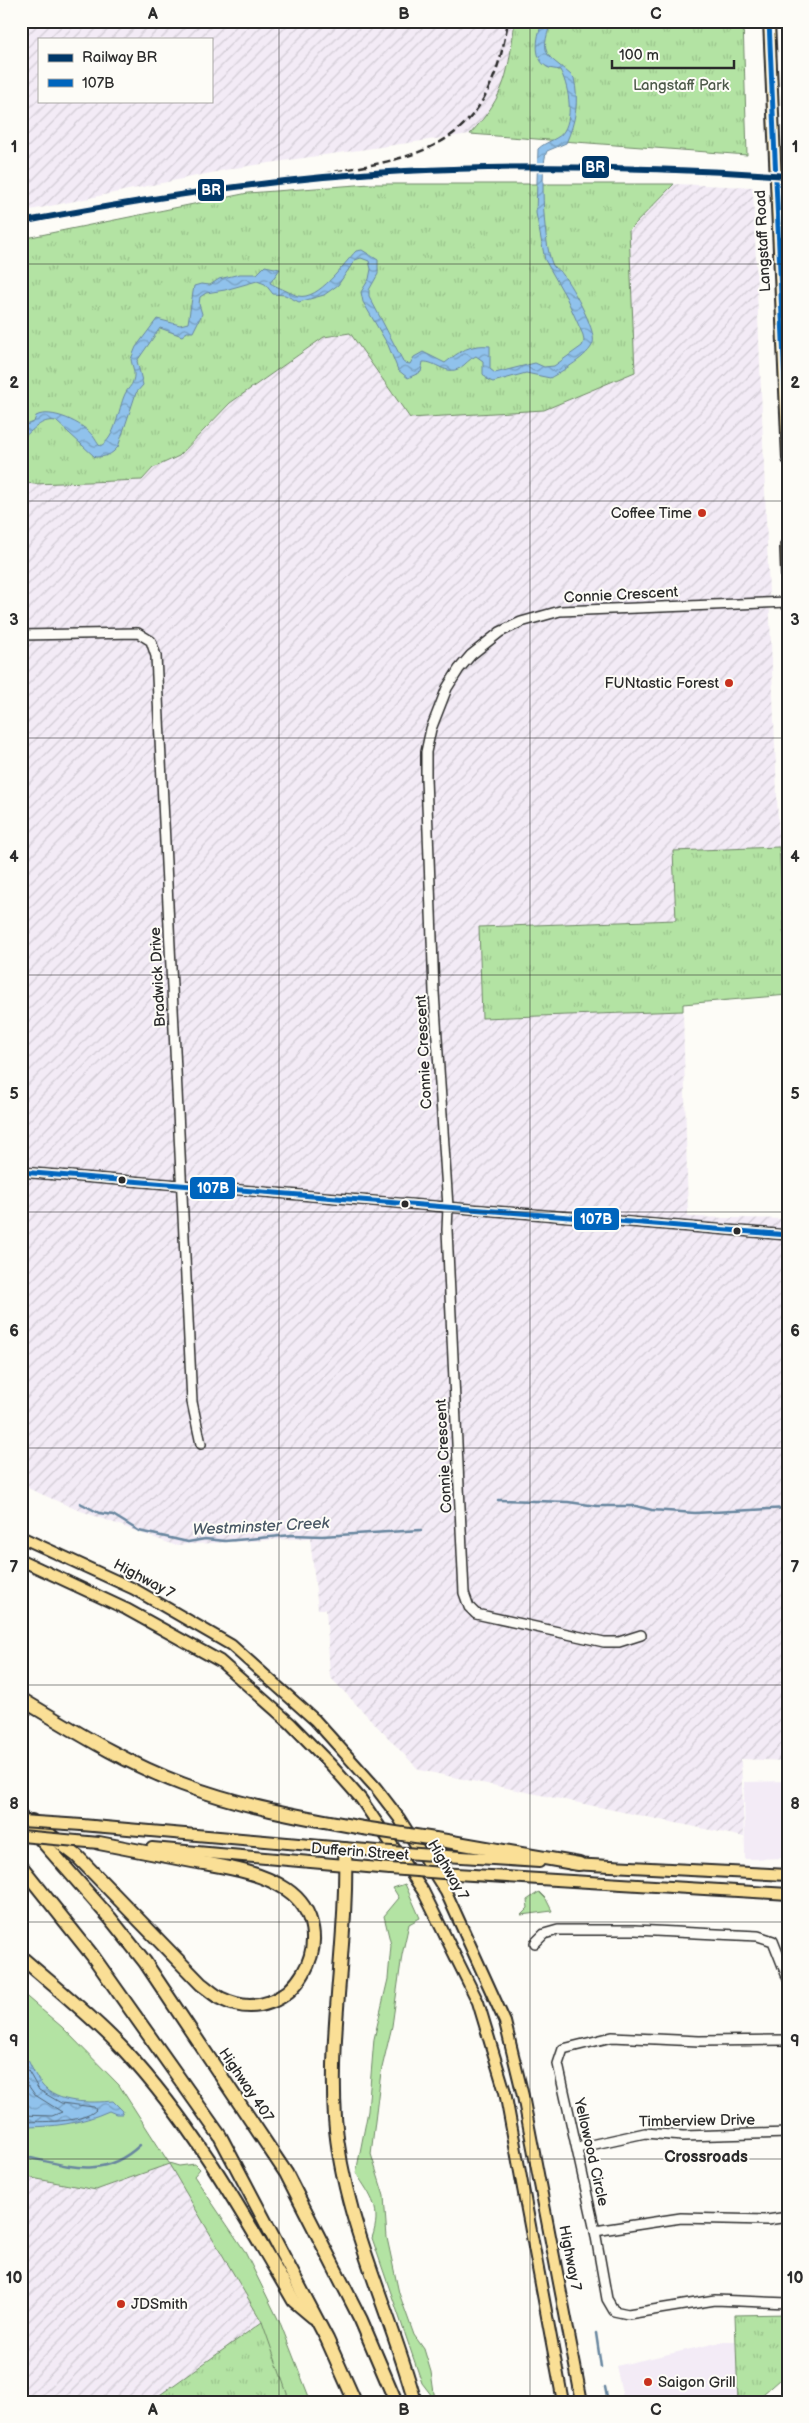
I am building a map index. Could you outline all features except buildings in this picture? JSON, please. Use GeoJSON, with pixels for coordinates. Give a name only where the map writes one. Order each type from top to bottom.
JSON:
{"type":"FeatureCollection","features":[{"type":"Feature","properties":{"kind":"highway"},"geometry":{"type":"LineString","coordinates":[[21,1698],[88,1740],[182,1784],[278,1813],[579,1864]]}},
{"type":"Feature","properties":{"kind":"highway"},"geometry":{"type":"LineString","coordinates":[[21,1812],[77,1856],[201,1984],[223,1999],[245,2006],[272,2002],[287,1994],[300,1981],[311,1956],[314,1934],[306,1910],[288,1890],[272,1881],[236,1870],[99,1843]]}},
{"type":"Feature","properties":{"kind":"highway","name":"Highway 407"},"geometry":{"type":"LineString","coordinates":[[21,1817],[110,1918],[145,1962],[286,2173],[361,2320],[396,2402]]}},
{"type":"Feature","properties":{"kind":"highway"},"geometry":{"type":"LineString","coordinates":[[345,1849],[334,2047],[335,2119],[347,2193],[354,2220],[387,2312],[415,2402]]}},
{"type":"Feature","properties":{"kind":"highway"},"geometry":{"type":"LineString","coordinates":[[21,1866],[92,1955],[220,2136],[317,2320],[355,2402]]}},
{"type":"Feature","properties":{"kind":"highway"},"geometry":{"type":"LineString","coordinates":[[21,1956],[122,2048],[165,2099],[213,2163],[294,2301],[317,2320]]}},
{"type":"Feature","properties":{"kind":"main road","name":"Langstaff Road"},"geometry":{"type":"LineString","coordinates":[[768,21],[788,459]]}},
{"type":"Feature","properties":{"kind":"main road"},"geometry":{"type":"LineString","coordinates":[[788,543],[786,545],[788,604]]}},
{"type":"Feature","properties":{"kind":"main road","name":"Highway 7"},"geometry":{"type":"LineString","coordinates":[[21,1537],[134,1589],[231,1645],[315,1720],[376,1788],[399,1818],[446,1892],[505,2022],[523,2096],[582,2402]]}},
{"type":"Feature","properties":{"kind":"main road"},"geometry":{"type":"LineString","coordinates":[[21,1560],[126,1609],[220,1661],[290,1723],[331,1764],[361,1799],[423,1891],[478,2002],[505,2092],[563,2402]]}},
{"type":"Feature","properties":{"kind":"main road","name":"Dufferin Street"},"geometry":{"type":"LineString","coordinates":[[21,1821],[82,1824],[345,1849],[788,1875]]}},
{"type":"Feature","properties":{"kind":"main road","name":"Dufferin Street"},"geometry":{"type":"LineString","coordinates":[[21,1836],[345,1866],[788,1894]]}},
{"type":"Feature","properties":{"kind":"street","name":"Connie Crescent"},"geometry":{"type":"LineString","coordinates":[[641,1635],[619,1642],[604,1642],[476,1614],[469,1607],[464,1588],[447,1230],[448,1207],[434,992],[426,752],[431,729],[447,688],[458,669],[471,655],[500,632],[521,622],[560,611],[788,604]]}},
{"type":"Feature","properties":{"kind":"street","name":"Bradwick Drive"},"geometry":{"type":"LineString","coordinates":[[21,635],[138,633],[151,641],[156,656],[192,1402],[200,1444]]}},
{"type":"Feature","properties":{"kind":"street"},"geometry":{"type":"LineString","coordinates":[[21,1172],[788,1234]]}},
{"type":"Feature","properties":{"kind":"street"},"geometry":{"type":"LineString","coordinates":[[535,1943],[544,1934],[558,1930],[654,1931],[758,1936],[773,1941],[788,1979]]}},
{"type":"Feature","properties":{"kind":"street","name":"Yellowood Circle"},"geometry":{"type":"LineString","coordinates":[[788,2040],[699,2041],[612,2037],[563,2049],[558,2064],[558,2072],[577,2148],[607,2299],[614,2311],[628,2314],[715,2300],[788,2303]]}},
{"type":"Feature","properties":{"kind":"street","name":"Timberview Drive"},"geometry":{"type":"LineString","coordinates":[[577,2148],[645,2133],[682,2136],[788,2133]]}},
{"type":"Feature","properties":{"kind":"street"},"geometry":{"type":"LineString","coordinates":[[594,2231],[681,2218],[767,2220],[788,2217]]}},
{"type":"Feature","properties":{"kind":"shaded area"},"geometry":{"type":"Polygon","coordinates":[[[21,21],[515,21],[507,77],[490,113],[470,134],[235,168],[21,212],[21,21]]]}},
{"type":"Feature","properties":{"kind":"shaded area"},"geometry":{"type":"Polygon","coordinates":[[[674,184],[753,187],[779,847],[674,851],[677,920],[480,927],[483,1018],[683,1011],[688,1217],[788,1219],[788,1761],[741,1759],[744,1837],[419,1770],[330,1677],[326,1609],[318,1609],[310,1538],[174,1545],[73,1508],[21,1485],[21,482],[34,484],[142,480],[153,468],[179,456],[230,403],[324,337],[350,333],[410,418],[544,410],[635,371],[629,230],[674,184]]]}},
{"type":"Feature","properties":{"kind":"shaded area"},"geometry":{"type":"Polygon","coordinates":[[[788,1781],[788,1858],[745,1859],[744,1782],[788,1781]]]}},
{"type":"Feature","properties":{"kind":"shaded area","name":"JDSmith"},"geometry":{"type":"Polygon","coordinates":[[[169,2163],[262,2322],[150,2402],[21,2402],[21,2176],[96,2190],[169,2163]]]}},
{"type":"Feature","properties":{"kind":"shaded area"},"geometry":{"type":"Polygon","coordinates":[[[726,2341],[736,2341],[738,2402],[624,2402],[616,2366],[726,2341]]]}},
{"type":"Feature","properties":{"kind":"green space","name":"Langstaff Park"},"geometry":{"type":"Polygon","coordinates":[[[515,21],[743,21],[747,155],[470,134],[492,107],[504,82],[515,21]]]}},
{"type":"Feature","properties":{"kind":"green space"},"geometry":{"type":"Polygon","coordinates":[[[370,184],[674,184],[629,230],[635,372],[544,410],[410,418],[350,333],[324,337],[230,403],[179,456],[153,468],[142,480],[34,484],[21,482],[21,239],[248,193],[370,184]]]}},
{"type":"Feature","properties":{"kind":"green space"},"geometry":{"type":"Polygon","coordinates":[[[779,847],[788,995],[683,1004],[683,1011],[482,1018],[479,927],[676,920],[673,851],[779,847]]]}},
{"type":"Feature","properties":{"kind":"green space"},"geometry":{"type":"Polygon","coordinates":[[[405,1884],[420,1918],[409,1924],[402,1955],[392,2026],[381,2072],[371,2154],[384,2196],[387,2238],[399,2293],[414,2335],[424,2349],[431,2372],[435,2400],[422,2383],[372,2238],[376,2219],[374,2204],[356,2173],[368,2111],[374,2039],[388,1979],[391,1945],[384,1916],[399,1898],[393,1888],[405,1884]]]}},
{"type":"Feature","properties":{"kind":"green space"},"geometry":{"type":"Polygon","coordinates":[[[539,1892],[546,1899],[552,1911],[521,1915],[528,1908],[527,1900],[539,1892]]]}},
{"type":"Feature","properties":{"kind":"green space"},"geometry":{"type":"Polygon","coordinates":[[[21,1992],[62,2027],[119,2085],[169,2163],[179,2166],[195,2164],[200,2169],[194,2176],[244,2250],[281,2325],[311,2402],[235,2402],[262,2322],[169,2164],[96,2190],[21,2176],[21,1992]]]}},
{"type":"Feature","properties":{"kind":"green space"},"geometry":{"type":"Polygon","coordinates":[[[788,2314],[788,2372],[754,2402],[738,2402],[735,2315],[788,2314]]]}},
{"type":"Feature","properties":{"kind":"green space"},"geometry":{"type":"Polygon","coordinates":[[[262,2322],[290,2402],[150,2402],[262,2322]]]}},
{"type":"Feature","properties":{"kind":"water"},"geometry":{"type":"Polygon","coordinates":[[[543,21],[552,21],[547,33],[546,43],[546,50],[549,56],[574,78],[576,86],[576,111],[572,127],[566,143],[547,151],[543,174],[543,191],[545,229],[550,259],[554,267],[560,271],[570,285],[591,328],[593,343],[581,358],[550,378],[526,373],[493,382],[488,380],[483,374],[483,361],[476,356],[455,370],[423,362],[421,372],[408,378],[398,370],[388,345],[363,302],[361,292],[369,279],[371,269],[369,261],[361,258],[355,260],[338,285],[324,295],[299,302],[285,295],[273,294],[265,284],[257,281],[206,293],[200,297],[199,304],[202,314],[193,332],[187,332],[182,336],[160,328],[137,361],[143,385],[136,393],[118,447],[111,454],[95,457],[56,421],[41,423],[21,439],[21,427],[34,422],[36,416],[50,414],[66,418],[82,426],[100,446],[110,437],[125,394],[134,378],[131,359],[136,347],[157,319],[180,325],[188,323],[194,286],[201,284],[210,285],[219,279],[240,274],[257,274],[265,266],[280,269],[270,283],[298,296],[306,296],[314,293],[330,280],[356,251],[362,250],[378,260],[378,274],[369,290],[369,296],[404,363],[410,364],[414,357],[423,352],[445,363],[471,347],[490,346],[490,369],[495,373],[535,363],[544,367],[554,366],[582,346],[584,341],[583,335],[566,297],[545,260],[536,213],[538,149],[562,134],[569,117],[569,100],[560,70],[547,67],[539,58],[537,46],[543,21]]]}},
{"type":"Feature","properties":{"kind":"water"},"geometry":{"type":"Polygon","coordinates":[[[28,2060],[42,2085],[56,2096],[85,2102],[113,2101],[123,2111],[122,2114],[109,2111],[88,2119],[66,2124],[21,2127],[21,2067],[28,2060]]]}},
{"type":"Feature","properties":{"kind":"waterway","name":"Westminster Creek"},"geometry":{"type":"LineString","coordinates":[[498,1500],[568,1502],[597,1506],[636,1506],[652,1510],[695,1513],[788,1508]]}},
{"type":"Feature","properties":{"kind":"waterway","name":"Westminster Creek"},"geometry":{"type":"LineString","coordinates":[[80,1503],[99,1513],[113,1515],[139,1531],[188,1542],[205,1539],[225,1541],[292,1535],[322,1536],[421,1530]]}},
{"type":"Feature","properties":{"kind":"waterway"},"geometry":{"type":"LineString","coordinates":[[21,2156],[69,2166],[98,2167],[126,2156],[140,2145]]}},
{"type":"Feature","properties":{"kind":"waterway"},"geometry":{"type":"LineString","coordinates":[[596,2333],[601,2367]]}},
{"type":"Feature","properties":{"kind":"waterway"},"geometry":{"type":"LineString","coordinates":[[605,2387],[608,2402]]}},
{"type":"Feature","properties":{"kind":"railway"},"geometry":{"type":"LineString","coordinates":[[300,178],[411,155],[439,143],[463,125],[483,100],[498,66],[508,21]]}},
{"type":"Feature","properties":{"kind":"rail line","name":"BR"},"geometry":{"type":"LineString","coordinates":[[21,222],[212,190],[357,174],[405,171],[549,167],[692,170],[788,176]]}},
{"type":"Feature","properties":{"kind":"transit line","name":"107B"},"geometry":{"type":"LineString","coordinates":[[769,21],[788,453]]}},
{"type":"Feature","properties":{"kind":"transit line","name":"107B"},"geometry":{"type":"LineString","coordinates":[[788,543],[786,545],[788,598]]}},
{"type":"Feature","properties":{"kind":"transit line","name":"107B"},"geometry":{"type":"LineString","coordinates":[[21,1172],[788,1235]]}},
{"type":"Feature","properties":{"kind":"place","name":"Coffee Time"},"geometry":{"type":"Point","coordinates":[702,513]}},
{"type":"Feature","properties":{"kind":"place","name":"FUNtastic Forest"},"geometry":{"type":"Point","coordinates":[729,683]}},
{"type":"Feature","properties":{"kind":"place","name":"JDSmith"},"geometry":{"type":"Point","coordinates":[121,2304]}},
{"type":"Feature","properties":{"kind":"place","name":"Saigon Grill"},"geometry":{"type":"Point","coordinates":[648,2382]}},
{"type":"Feature","properties":{"kind":"district","name":"Crossroads"},"geometry":{"type":"Point","coordinates":[706,2157]}}]}
